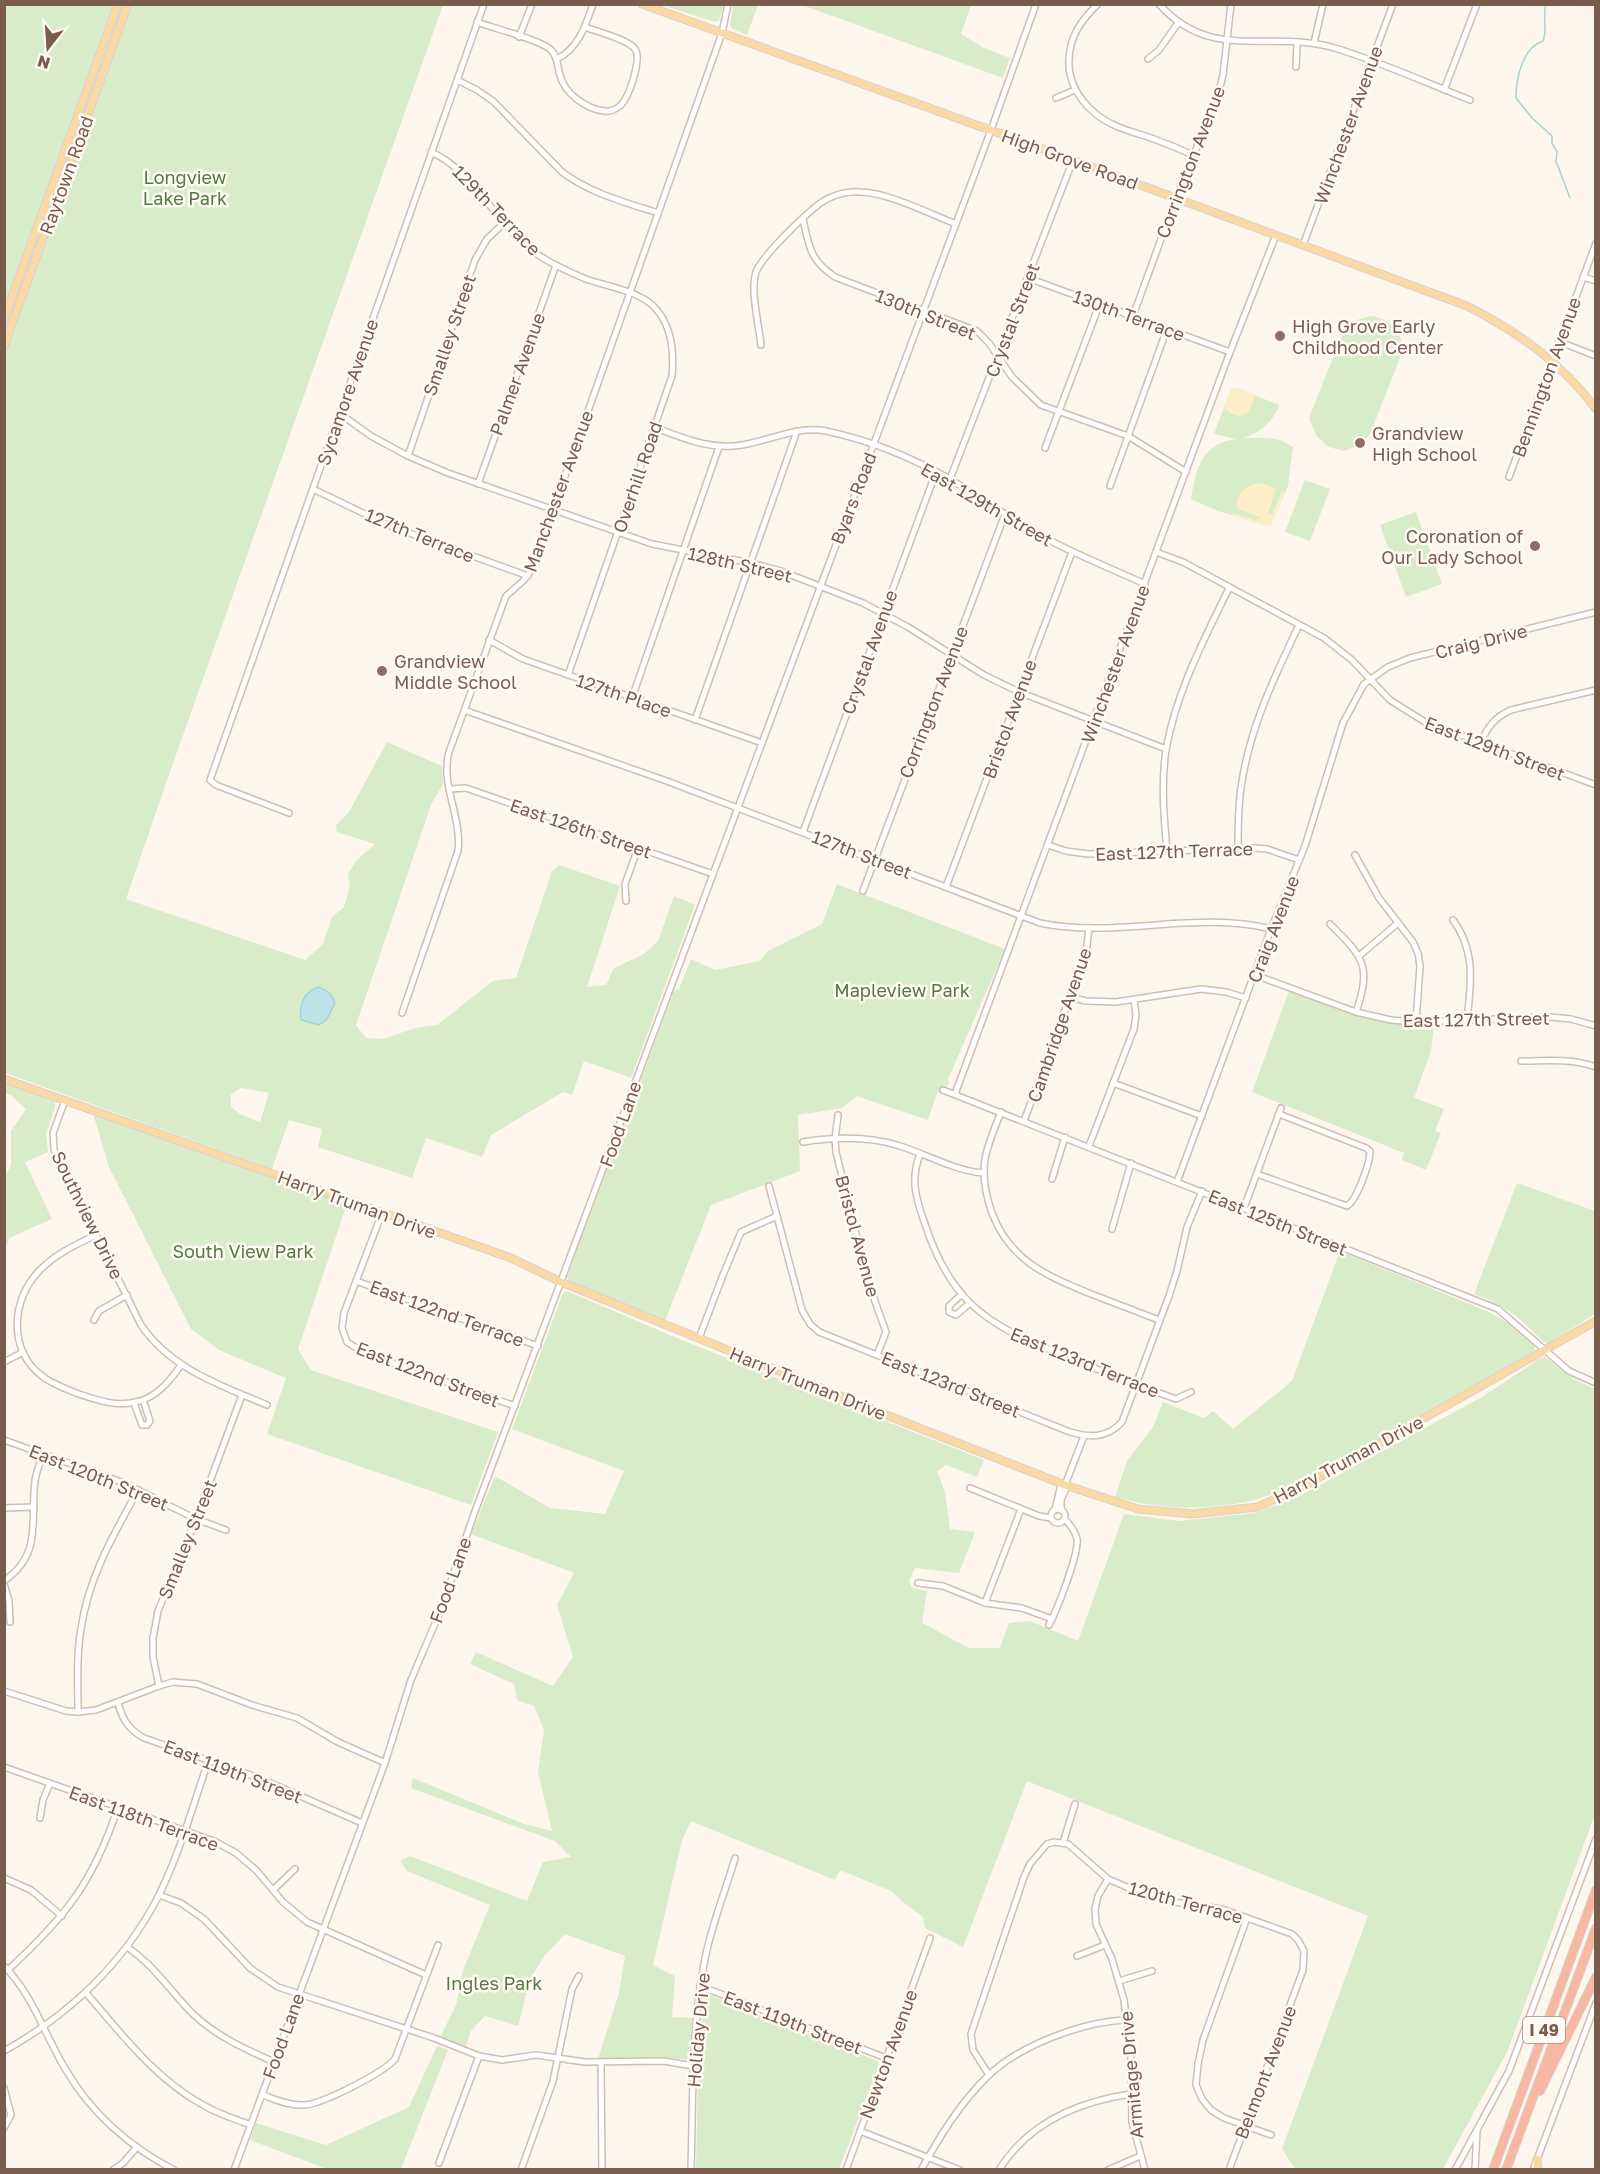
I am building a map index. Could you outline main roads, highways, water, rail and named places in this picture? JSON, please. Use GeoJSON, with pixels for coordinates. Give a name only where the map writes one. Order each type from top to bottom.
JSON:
{"type":"FeatureCollection","features":[{"type":"Feature","properties":{"kind":"highway","name":"I 49"},"geometry":{"type":"LineString","coordinates":[[1493,2169],[1596,1890]]}},
{"type":"Feature","properties":{"kind":"highway","name":"I 49"},"geometry":{"type":"LineString","coordinates":[[1506,2169],[1596,1928]]}},
{"type":"Feature","properties":{"kind":"highway"},"geometry":{"type":"LineString","coordinates":[[1526,2116],[1555,2063],[1596,1977]]}},
{"type":"Feature","properties":{"kind":"main road","name":"Raytown Road"},"geometry":{"type":"LineString","coordinates":[[4,319],[118,4]]}},
{"type":"Feature","properties":{"kind":"main road","name":"Raytown Road"},"geometry":{"type":"LineString","coordinates":[[4,346],[128,4]]}},
{"type":"Feature","properties":{"kind":"main road","name":"High Grove Road"},"geometry":{"type":"LineString","coordinates":[[642,4],[1467,306],[1495,321],[1551,359],[1596,410]]}},
{"type":"Feature","properties":{"kind":"main road","name":"Harry Truman Drive"},"geometry":{"type":"LineString","coordinates":[[4,1079],[511,1258],[561,1282],[1064,1485],[1138,1509],[1193,1514],[1257,1507],[1302,1487],[1596,1321]]}},
{"type":"Feature","properties":{"kind":"main road"},"geometry":{"type":"LineString","coordinates":[[1537,2159],[1538,2169]]}},
{"type":"Feature","properties":{"kind":"water"},"geometry":{"type":"Polygon","coordinates":[[[318,987],[329,993],[335,1003],[327,1019],[319,1025],[301,1020],[302,1005],[306,996],[318,987]]]}},
{"type":"Feature","properties":{"kind":"waterway"},"geometry":{"type":"LineString","coordinates":[[1546,4],[1543,41],[1530,50],[1525,57],[1517,82],[1516,98],[1532,118],[1552,136],[1552,143],[1557,152],[1556,161],[1570,198]]}},
{"type":"Feature","properties":{"kind":"place","name":"High Grove Early Childhood Center"},"geometry":{"type":"Point","coordinates":[1280,336]}},
{"type":"Feature","properties":{"kind":"place","name":"Grandview High School"},"geometry":{"type":"Point","coordinates":[1360,443]}},
{"type":"Feature","properties":{"kind":"place","name":"Coronation of Our Lady School"},"geometry":{"type":"Point","coordinates":[1535,546]}},
{"type":"Feature","properties":{"kind":"place","name":"Grandview Middle School"},"geometry":{"type":"Point","coordinates":[382,671]}},
{"type":"Feature","properties":{"kind":"park label","name":"Longview Lake Park"},"geometry":{"type":"Point","coordinates":[185,187]}},
{"type":"Feature","properties":{"kind":"park label","name":"Mapleview Park"},"geometry":{"type":"Point","coordinates":[902,990]}},
{"type":"Feature","properties":{"kind":"park label","name":"South View Park"},"geometry":{"type":"Point","coordinates":[243,1251]}},
{"type":"Feature","properties":{"kind":"park label","name":"Ingles Park"},"geometry":{"type":"Point","coordinates":[494,1983]}}]}
